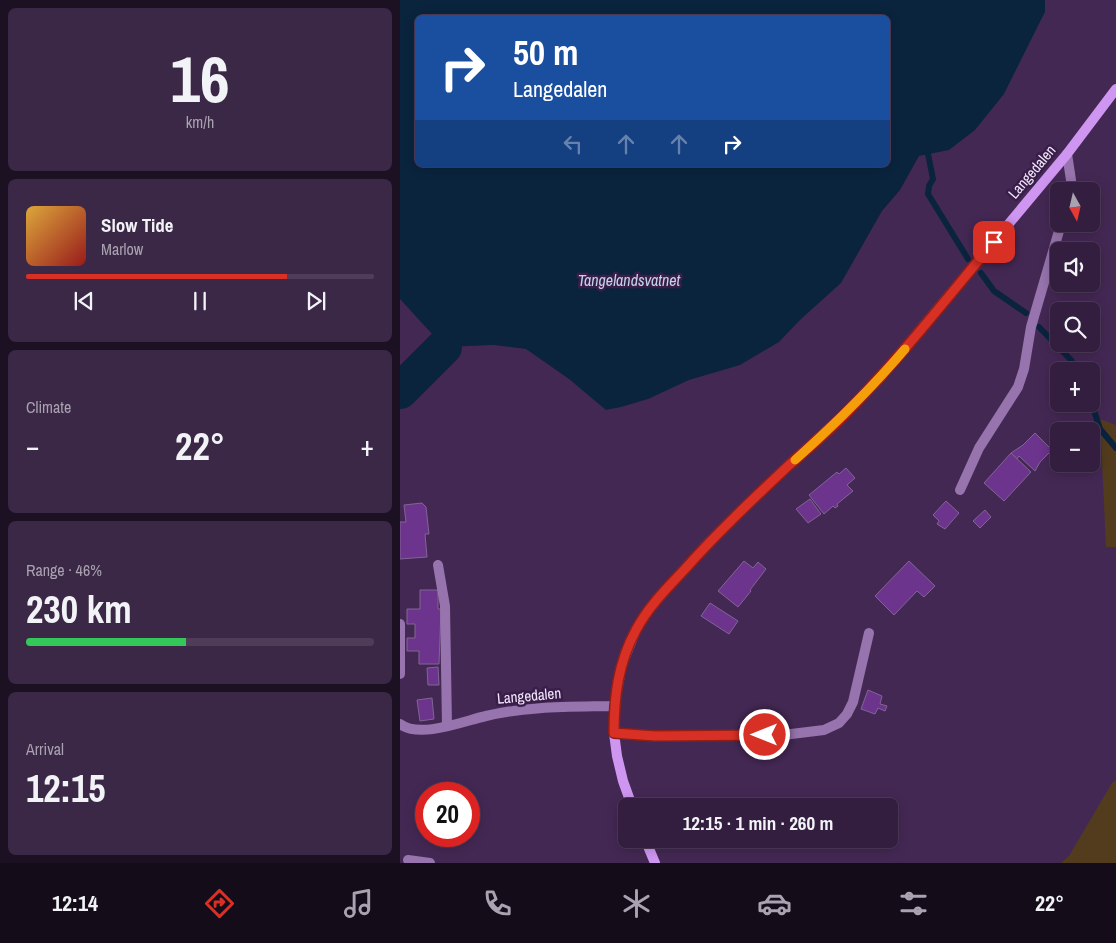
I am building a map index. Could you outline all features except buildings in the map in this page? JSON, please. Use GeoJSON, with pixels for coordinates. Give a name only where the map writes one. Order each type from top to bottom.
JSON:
{"type":"FeatureCollection","features":[{"type":"Feature","properties":{"kind":"main road","name":"Langedalen"},"geometry":{"type":"LineString","coordinates":[[629,798],[623,781],[614,733],[614,706],[622,664],[636,630],[650,608],[708,543],[846,413],[880,378],[1067,154],[1116,89]]}},
{"type":"Feature","properties":{"kind":"main road"},"geometry":{"type":"LineString","coordinates":[[649,848],[655,863]]}},
{"type":"Feature","properties":{"kind":"street"},"geometry":{"type":"LineString","coordinates":[[1067,154],[1071,182]]}},
{"type":"Feature","properties":{"kind":"street"},"geometry":{"type":"LineString","coordinates":[[960,490],[979,448],[1018,387],[1024,369],[1032,327],[1059,232]]}},
{"type":"Feature","properties":{"kind":"street"},"geometry":{"type":"LineString","coordinates":[[438,565],[445,606],[448,726]]}},
{"type":"Feature","properties":{"kind":"street"},"geometry":{"type":"LineString","coordinates":[[400,624],[400,674]]}},
{"type":"Feature","properties":{"kind":"street"},"geometry":{"type":"LineString","coordinates":[[614,733],[655,736],[783,735],[824,730],[839,722],[847,714],[853,702],[869,633]]}},
{"type":"Feature","properties":{"kind":"street","name":"Langedalen"},"geometry":{"type":"LineString","coordinates":[[400,724],[414,730],[448,726],[488,715],[517,711],[544,708],[614,706]]}},
{"type":"Feature","properties":{"kind":"street"},"geometry":{"type":"LineString","coordinates":[[408,860],[430,863]]}},
{"type":"Feature","properties":{"kind":"shaded area"},"geometry":{"type":"Polygon","coordinates":[[[1100,419],[1116,425],[1116,547],[1106,547],[1100,419]]]}},
{"type":"Feature","properties":{"kind":"shaded area"},"geometry":{"type":"Polygon","coordinates":[[[1116,780],[1116,863],[1061,863],[1069,856],[1112,783],[1116,780]]]}},
{"type":"Feature","properties":{"kind":"water","name":"Tangelandsvatnet"},"geometry":{"type":"Polygon","coordinates":[[[400,0],[1045,0],[1045,12],[1004,94],[975,130],[949,150],[919,156],[900,190],[882,211],[841,283],[779,342],[740,365],[689,380],[648,399],[606,410],[569,379],[526,349],[494,345],[444,347],[400,299],[400,0]]]}},
{"type":"Feature","properties":{"kind":"waterway"},"geometry":{"type":"LineString","coordinates":[[928,154],[933,179],[929,186],[928,194],[968,259]]}},
{"type":"Feature","properties":{"kind":"waterway"},"geometry":{"type":"LineString","coordinates":[[981,273],[994,291],[1026,313]]}},
{"type":"Feature","properties":{"kind":"waterway"},"geometry":{"type":"LineString","coordinates":[[1039,327],[1072,362]]}},
{"type":"Feature","properties":{"kind":"waterway"},"geometry":{"type":"LineString","coordinates":[[400,391],[444,347]]}},
{"type":"Feature","properties":{"kind":"waterway"},"geometry":{"type":"LineString","coordinates":[[1095,412],[1100,429],[1116,448]]}},
{"type":"Feature","properties":{"kind":"slow traffic"},"geometry":{"type":"LineString","coordinates":[[795,460],[846,413],[905,349]]}},
{"type":"Feature","properties":{"kind":"route"},"geometry":{"type":"LineString","coordinates":[[765,735],[655,736],[614,733],[616,686],[628,647],[650,608],[708,543],[846,413],[880,378],[994,242]]}}]}
